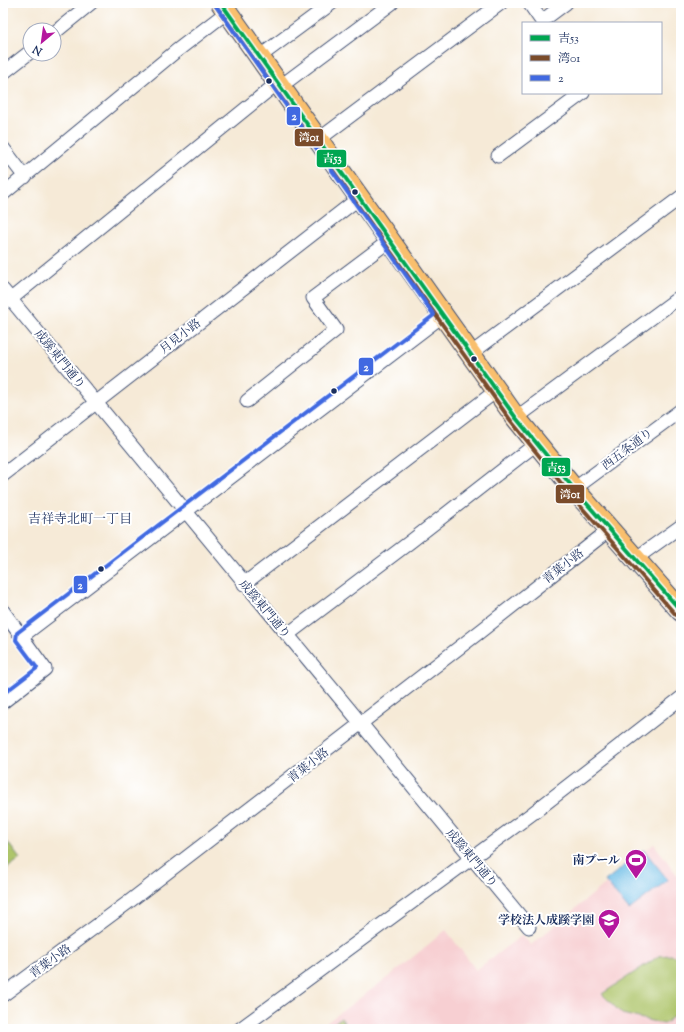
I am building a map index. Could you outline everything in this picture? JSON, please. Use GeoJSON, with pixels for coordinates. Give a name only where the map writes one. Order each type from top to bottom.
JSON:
{"type":"FeatureCollection","features":[{"type":"Feature","properties":{"kind":"main road"},"geometry":{"type":"LineString","coordinates":[[224,8],[469,355],[516,418],[536,444],[609,530],[681,611]]}},
{"type":"Feature","properties":{"kind":"street"},"geometry":{"type":"LineString","coordinates":[[62,27],[92,3]]}},
{"type":"Feature","properties":{"kind":"street"},"geometry":{"type":"LineString","coordinates":[[259,57],[332,3]]}},
{"type":"Feature","properties":{"kind":"street"},"geometry":{"type":"LineString","coordinates":[[7,294],[270,89],[289,80],[392,3]]}},
{"type":"Feature","properties":{"kind":"street"},"geometry":{"type":"LineString","coordinates":[[318,140],[500,3]]}},
{"type":"Feature","properties":{"kind":"street"},"geometry":{"type":"LineString","coordinates":[[529,3],[543,22],[566,3]]}},
{"type":"Feature","properties":{"kind":"street"},"geometry":{"type":"LineString","coordinates":[[3,194],[175,52],[224,8]]}},
{"type":"Feature","properties":{"kind":"street"},"geometry":{"type":"LineString","coordinates":[[3,73],[22,58]]}},
{"type":"Feature","properties":{"kind":"street"},"geometry":{"type":"LineString","coordinates":[[498,156],[581,94]]}},
{"type":"Feature","properties":{"kind":"street"},"geometry":{"type":"LineString","coordinates":[[3,148],[25,177]]}},
{"type":"Feature","properties":{"kind":"street"},"geometry":{"type":"LineString","coordinates":[[469,355],[681,197]]}},
{"type":"Feature","properties":{"kind":"street","name":"月見小路"},"geometry":{"type":"LineString","coordinates":[[3,475],[359,198]]}},
{"type":"Feature","properties":{"kind":"street"},"geometry":{"type":"LineString","coordinates":[[247,401],[336,330],[313,298],[389,241]]}},
{"type":"Feature","properties":{"kind":"street","name":"成蹊東門通り"},"geometry":{"type":"LineString","coordinates":[[7,294],[244,584],[529,927]]}},
{"type":"Feature","properties":{"kind":"street"},"geometry":{"type":"LineString","coordinates":[[516,418],[681,296]]}},
{"type":"Feature","properties":{"kind":"street"},"geometry":{"type":"LineString","coordinates":[[21,637],[442,316]]}},
{"type":"Feature","properties":{"kind":"street"},"geometry":{"type":"LineString","coordinates":[[244,584],[496,391]]}},
{"type":"Feature","properties":{"kind":"street","name":"西五条通り"},"geometry":{"type":"LineString","coordinates":[[574,489],[681,410]]}},
{"type":"Feature","properties":{"kind":"street"},"geometry":{"type":"LineString","coordinates":[[287,635],[536,444]]}},
{"type":"Feature","properties":{"kind":"street"},"geometry":{"type":"LineString","coordinates":[[635,559],[681,526]]}},
{"type":"Feature","properties":{"kind":"street","name":"青葉小路"},"geometry":{"type":"LineString","coordinates":[[3,995],[130,902],[609,530]]}},
{"type":"Feature","properties":{"kind":"street"},"geometry":{"type":"LineString","coordinates":[[3,611],[45,669],[3,702]]}},
{"type":"Feature","properties":{"kind":"street"},"geometry":{"type":"LineString","coordinates":[[240,1029],[533,812],[681,698]]}},
{"type":"Feature","properties":{"kind":"shaded area","name":"学校法人成蹊学園"},"geometry":{"type":"Polygon","coordinates":[[[654,844],[681,880],[681,1029],[318,1029],[391,975],[446,930],[476,970],[522,935],[531,945],[654,844]]]}},
{"type":"Feature","properties":{"kind":"green space"},"geometry":{"type":"Polygon","coordinates":[[[3,836],[20,859],[3,871],[3,836]]]}},
{"type":"Feature","properties":{"kind":"green space"},"geometry":{"type":"Polygon","coordinates":[[[671,955],[681,958],[681,1010],[664,1024],[622,1014],[602,994],[659,956],[671,955]]]}},
{"type":"Feature","properties":{"kind":"green space"},"geometry":{"type":"Polygon","coordinates":[[[341,1018],[349,1029],[326,1029],[341,1018]]]}},
{"type":"Feature","properties":{"kind":"water","name":"南プール"},"geometry":{"type":"Polygon","coordinates":[[[644,850],[668,880],[629,910],[605,881],[644,850]]]}},
{"type":"Feature","properties":{"kind":"transit line","name":"吉53"},"geometry":{"type":"LineString","coordinates":[[221,3],[516,418],[574,489],[681,611]]}},
{"type":"Feature","properties":{"kind":"transit line","name":"湾01"},"geometry":{"type":"LineString","coordinates":[[216,6],[511,421],[569,493],[676,615]]}},
{"type":"Feature","properties":{"kind":"transit line","name":"2"},"geometry":{"type":"LineString","coordinates":[[3,694],[37,668],[16,640],[17,633],[434,315],[216,6]]}},
{"type":"Feature","properties":{"kind":"place","name":"南プール"},"geometry":{"type":"Point","coordinates":[636,880]}},
{"type":"Feature","properties":{"kind":"place","name":"学校法人成蹊学園"},"geometry":{"type":"Point","coordinates":[609,940]}},
{"type":"Feature","properties":{"kind":"district","name":"吉祥寺北町一丁目"},"geometry":{"type":"Point","coordinates":[80,518]}}]}
